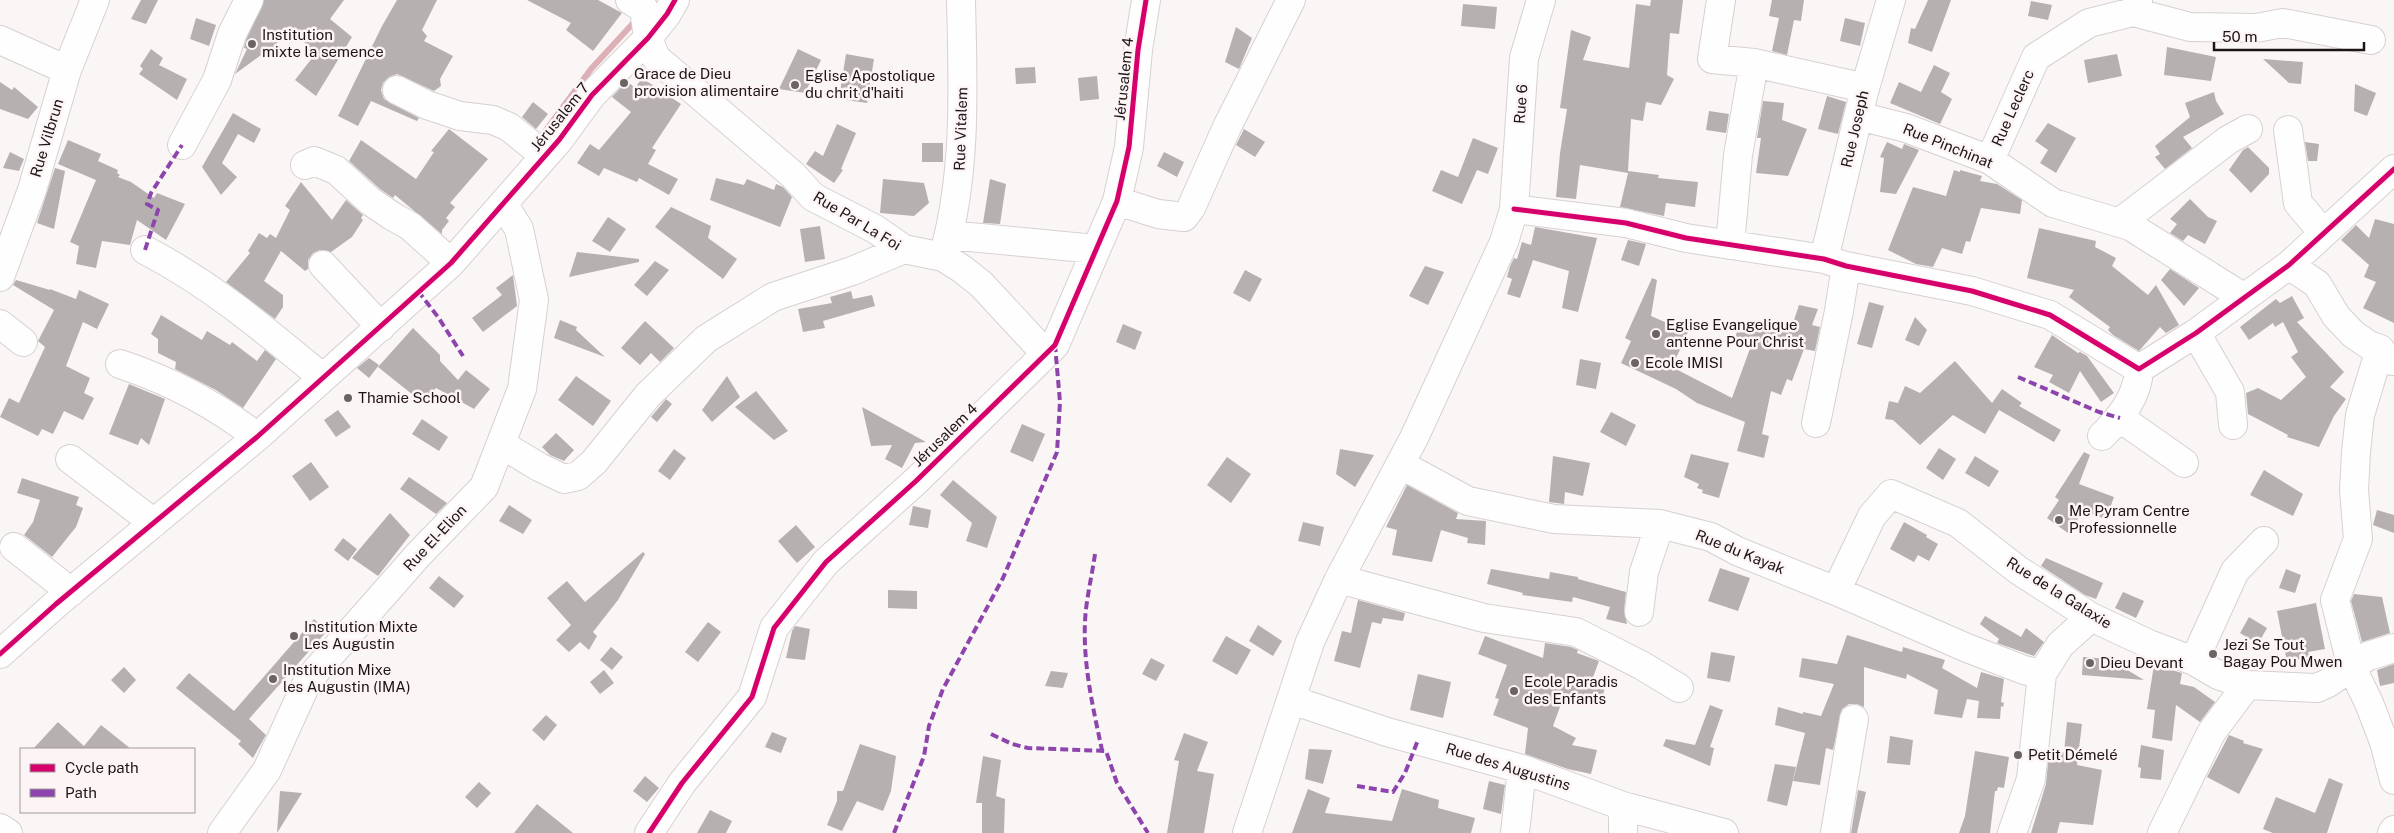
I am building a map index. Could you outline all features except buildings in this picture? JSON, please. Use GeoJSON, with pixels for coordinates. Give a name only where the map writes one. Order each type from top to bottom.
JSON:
{"type":"FeatureCollection","features":[{"type":"Feature","properties":{"kind":"street","name":"Rue Vilbrun"},"geometry":{"type":"LineString","coordinates":[[0,277],[6,245],[32,190],[67,70],[95,0]]}},
{"type":"Feature","properties":{"kind":"street"},"geometry":{"type":"LineString","coordinates":[[182,145],[217,80],[232,34],[249,0]]}},
{"type":"Feature","properties":{"kind":"street","name":"Rue Par La Foi"},"geometry":{"type":"LineString","coordinates":[[630,0],[644,9],[648,38],[656,58],[793,175],[813,197],[875,229],[904,249],[946,246],[1046,354]]}},
{"type":"Feature","properties":{"kind":"street","name":"Jérusalem 7"},"geometry":{"type":"LineString","coordinates":[[0,654],[71,592],[257,437],[451,263],[504,205],[592,95],[648,38],[667,14],[675,0]]}},
{"type":"Feature","properties":{"kind":"street","name":"Rue Vitalem"},"geometry":{"type":"LineString","coordinates":[[946,246],[958,188],[962,153],[961,0]]}},
{"type":"Feature","properties":{"kind":"street","name":"Jérusalem 4"},"geometry":{"type":"LineString","coordinates":[[649,833],[682,783],[752,697],[774,628],[826,562],[916,481],[1055,345],[1116,201],[1129,147],[1138,50],[1146,0]]}},
{"type":"Feature","properties":{"kind":"street"},"geometry":{"type":"LineString","coordinates":[[1116,201],[1158,214],[1184,217],[1191,208],[1227,127],[1291,0]]}},
{"type":"Feature","properties":{"kind":"street","name":"Rue 6"},"geometry":{"type":"LineString","coordinates":[[1248,833],[1310,642],[1338,579],[1400,464],[1490,273],[1514,210],[1524,58],[1541,0]]}},
{"type":"Feature","properties":{"kind":"street"},"geometry":{"type":"LineString","coordinates":[[1721,0],[1712,59],[1754,63],[1865,88]]}},
{"type":"Feature","properties":{"kind":"street","name":"Rue Joseph"},"geometry":{"type":"LineString","coordinates":[[1816,423],[1839,312],[1835,262],[1859,116],[1865,88],[1891,0]]}},
{"type":"Feature","properties":{"kind":"street"},"geometry":{"type":"LineString","coordinates":[[2135,6],[2190,27],[2256,28],[2283,23],[2371,40]]}},
{"type":"Feature","properties":{"kind":"street","name":"Rue Leclerc"},"geometry":{"type":"LineString","coordinates":[[1990,160],[2036,57],[2089,23],[2135,6]]}},
{"type":"Feature","properties":{"kind":"street"},"geometry":{"type":"LineString","coordinates":[[0,40],[67,70]]}},
{"type":"Feature","properties":{"kind":"street"},"geometry":{"type":"LineString","coordinates":[[1730,245],[1738,155],[1754,63]]}},
{"type":"Feature","properties":{"kind":"street"},"geometry":{"type":"LineString","coordinates":[[397,90],[426,105],[460,116],[493,120],[509,127],[545,156]]}},
{"type":"Feature","properties":{"kind":"street","name":"Rue Pinchinat"},"geometry":{"type":"LineString","coordinates":[[1859,116],[1906,128],[1990,160],[2053,202],[2130,226],[2243,298]]}},
{"type":"Feature","properties":{"kind":"street"},"geometry":{"type":"LineString","coordinates":[[2119,223],[2228,140],[2248,129]]}},
{"type":"Feature","properties":{"kind":"street"},"geometry":{"type":"LineString","coordinates":[[2288,130],[2298,203],[2323,233]]}},
{"type":"Feature","properties":{"kind":"street"},"geometry":{"type":"LineString","coordinates":[[305,165],[314,161],[336,170],[370,201],[410,226],[451,263]]}},
{"type":"Feature","properties":{"kind":"street"},"geometry":{"type":"LineString","coordinates":[[2139,368],[2196,333],[2288,264],[2394,169]]}},
{"type":"Feature","properties":{"kind":"street","name":"Rue El-Elion"},"geometry":{"type":"LineString","coordinates":[[222,833],[267,770],[308,680],[419,554],[484,487],[522,389],[534,300],[519,229],[504,205]]}},
{"type":"Feature","properties":{"kind":"street"},"geometry":{"type":"LineString","coordinates":[[1514,210],[1626,224],[1686,238],[1835,262],[1972,291],[2050,315],[2139,368]]}},
{"type":"Feature","properties":{"kind":"street"},"geometry":{"type":"LineString","coordinates":[[946,246],[1095,249]]}},
{"type":"Feature","properties":{"kind":"street"},"geometry":{"type":"LineString","coordinates":[[501,444],[539,467],[564,479],[578,476],[594,462],[648,395],[706,339],[773,297],[852,271],[904,249]]}},
{"type":"Feature","properties":{"kind":"street"},"geometry":{"type":"LineString","coordinates":[[145,250],[170,263],[232,303],[322,378]]}},
{"type":"Feature","properties":{"kind":"street"},"geometry":{"type":"LineString","coordinates":[[2288,264],[2317,284],[2336,316],[2352,334],[2387,356],[2360,415],[2354,490],[2358,540],[2335,600],[2352,668],[2369,703],[2384,742],[2394,780]]}},
{"type":"Feature","properties":{"kind":"street"},"geometry":{"type":"LineString","coordinates":[[323,265],[381,327]]}},
{"type":"Feature","properties":{"kind":"street"},"geometry":{"type":"LineString","coordinates":[[0,324],[22,342]]}},
{"type":"Feature","properties":{"kind":"street"},"geometry":{"type":"LineString","coordinates":[[2196,333],[2230,392],[2233,425]]}},
{"type":"Feature","properties":{"kind":"street"},"geometry":{"type":"LineString","coordinates":[[120,364],[158,377],[226,413],[257,437]]}},
{"type":"Feature","properties":{"kind":"street"},"geometry":{"type":"LineString","coordinates":[[2139,368],[2139,384],[2111,427],[2184,462]]}},
{"type":"Feature","properties":{"kind":"street"},"geometry":{"type":"LineString","coordinates":[[70,459],[154,523]]}},
{"type":"Feature","properties":{"kind":"street","name":"Rue du Kayak"},"geometry":{"type":"LineString","coordinates":[[1400,464],[1468,501],[1554,519],[1660,524],[1710,537],[1737,551],[1836,591],[1967,648],[2024,670],[2042,674]]}},
{"type":"Feature","properties":{"kind":"street","name":"Rue de la Galaxie"},"geometry":{"type":"LineString","coordinates":[[1836,591],[1872,516],[1891,494],[1958,523],[2018,570],[2091,617],[2149,644],[2194,661],[2218,675],[2247,685],[2317,688],[2352,668],[2368,656],[2394,648]]}},
{"type":"Feature","properties":{"kind":"street"},"geometry":{"type":"LineString","coordinates":[[1639,612],[1644,572],[1660,524]]}},
{"type":"Feature","properties":{"kind":"street"},"geometry":{"type":"LineString","coordinates":[[2194,661],[2235,571],[2264,542]]}},
{"type":"Feature","properties":{"kind":"street"},"geometry":{"type":"LineString","coordinates":[[14,547],[71,592]]}},
{"type":"Feature","properties":{"kind":"street"},"geometry":{"type":"LineString","coordinates":[[1338,579],[1484,618],[1576,632],[1641,664],[1679,688]]}},
{"type":"Feature","properties":{"kind":"street"},"geometry":{"type":"LineString","coordinates":[[2012,833],[2031,779],[2042,674],[2060,645],[2091,617]]}},
{"type":"Feature","properties":{"kind":"street"},"geometry":{"type":"LineString","coordinates":[[2162,833],[2211,733],[2247,685]]}},
{"type":"Feature","properties":{"kind":"street","name":"Rue des Augustins"},"geometry":{"type":"LineString","coordinates":[[1292,700],[1387,732],[1522,769],[1624,820],[1724,833]]}},
{"type":"Feature","properties":{"kind":"street"},"geometry":{"type":"LineString","coordinates":[[1835,833],[1854,719]]}},
{"type":"Feature","properties":{"kind":"street"},"geometry":{"type":"LineString","coordinates":[[1515,833],[1522,769]]}},
{"type":"Feature","properties":{"kind":"street"},"geometry":{"type":"LineString","coordinates":[[0,828],[8,833]]}},
{"type":"Feature","properties":{"kind":"waterway"},"geometry":{"type":"LineString","coordinates":[[538,141],[591,69],[637,19]]}},
{"type":"Feature","properties":{"kind":"marked path"},"geometry":{"type":"LineString","coordinates":[[145,250],[158,210],[147,204],[151,193],[182,145]]}},
{"type":"Feature","properties":{"kind":"marked path"},"geometry":{"type":"LineString","coordinates":[[418,291],[438,317],[463,356]]}},
{"type":"Feature","properties":{"kind":"marked path"},"geometry":{"type":"LineString","coordinates":[[894,833],[924,756],[929,726],[943,689],[1003,578],[1057,452],[1060,402],[1055,345]]}},
{"type":"Feature","properties":{"kind":"marked path"},"geometry":{"type":"LineString","coordinates":[[2018,377],[2099,412],[2120,418]]}},
{"type":"Feature","properties":{"kind":"marked path"},"geometry":{"type":"LineString","coordinates":[[1095,554],[1087,605],[1085,638],[1089,686],[1102,750]]}},
{"type":"Feature","properties":{"kind":"marked path"},"geometry":{"type":"LineString","coordinates":[[991,734],[1012,744],[1028,748],[1106,751],[1117,783],[1148,833]]}},
{"type":"Feature","properties":{"kind":"marked path"},"geometry":{"type":"LineString","coordinates":[[1357,786],[1393,792],[1405,773],[1418,740]]}},
{"type":"Feature","properties":{"kind":"cycle path"},"geometry":{"type":"LineString","coordinates":[[0,654],[56,604],[257,437],[451,263],[559,140],[592,95],[648,38],[667,14],[675,0]]}},
{"type":"Feature","properties":{"kind":"cycle path"},"geometry":{"type":"LineString","coordinates":[[649,833],[682,783],[752,697],[774,628],[826,562],[916,481],[1055,345],[1117,201],[1129,147],[1138,50],[1146,0]]}},
{"type":"Feature","properties":{"kind":"cycle path"},"geometry":{"type":"LineString","coordinates":[[1514,209],[1626,223],[1686,238],[1824,259],[1846,266],[1972,291],[2050,315],[2139,369],[2196,333],[2289,265],[2394,169]]}},
{"type":"Feature","properties":{"kind":"place","name":"Institution mixte la semence"},"geometry":{"type":"Point","coordinates":[252,44]}},
{"type":"Feature","properties":{"kind":"place","name":"Grace de Dieu provision alimentaire"},"geometry":{"type":"Point","coordinates":[624,83]}},
{"type":"Feature","properties":{"kind":"place","name":"Eglise Apostolique du chrit d'haiti"},"geometry":{"type":"Point","coordinates":[795,85]}},
{"type":"Feature","properties":{"kind":"place","name":"Eglise Evangelique antenne Pour Christ"},"geometry":{"type":"Point","coordinates":[1656,334]}},
{"type":"Feature","properties":{"kind":"place","name":"Ecole IMISI"},"geometry":{"type":"Point","coordinates":[1635,363]}},
{"type":"Feature","properties":{"kind":"place","name":"Thamie School"},"geometry":{"type":"Point","coordinates":[348,398]}},
{"type":"Feature","properties":{"kind":"place","name":"Me Pyram Centre Professionnelle"},"geometry":{"type":"Point","coordinates":[2059,520]}},
{"type":"Feature","properties":{"kind":"place","name":"Institution Mixte Les Augustin"},"geometry":{"type":"Point","coordinates":[294,636]}},
{"type":"Feature","properties":{"kind":"place","name":"Jezi Se Tout Bagay Pou Mwen"},"geometry":{"type":"Point","coordinates":[2213,654]}},
{"type":"Feature","properties":{"kind":"place","name":"Dieu Devant"},"geometry":{"type":"Point","coordinates":[2090,663]}},
{"type":"Feature","properties":{"kind":"place","name":"Institution Mixe les Augustin (IMA)"},"geometry":{"type":"Point","coordinates":[273,679]}},
{"type":"Feature","properties":{"kind":"place","name":"Ecole Paradis des Enfants"},"geometry":{"type":"Point","coordinates":[1514,691]}},
{"type":"Feature","properties":{"kind":"place","name":"Petit Démelé"},"geometry":{"type":"Point","coordinates":[2018,755]}}]}
